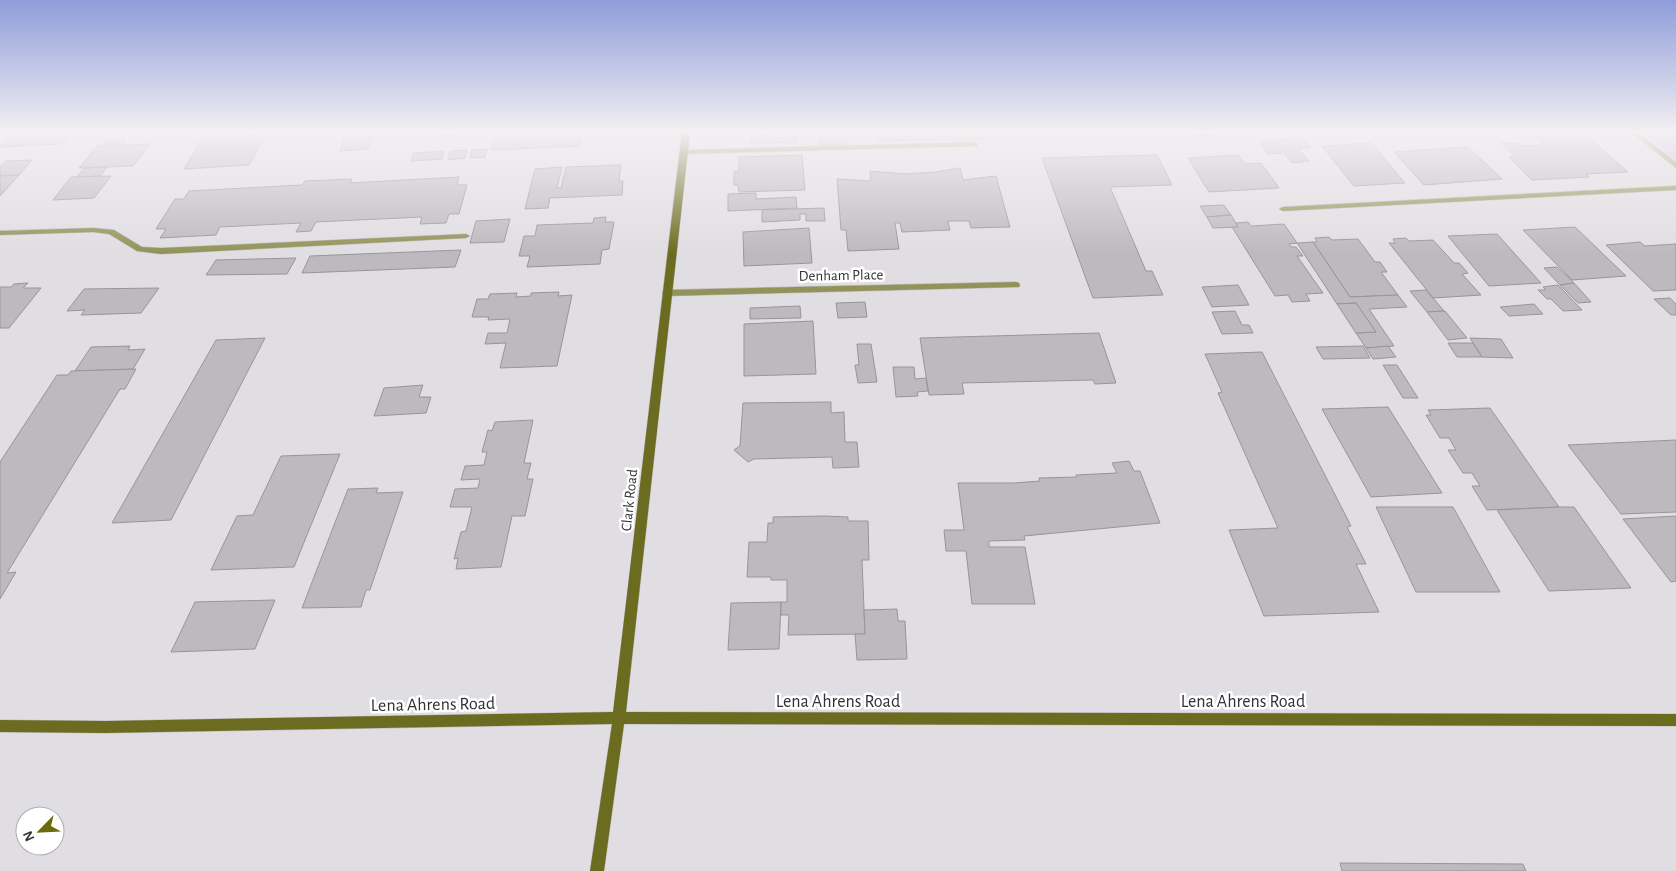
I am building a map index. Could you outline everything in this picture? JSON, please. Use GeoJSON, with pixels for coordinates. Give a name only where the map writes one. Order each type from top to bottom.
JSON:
{"type":"FeatureCollection","features":[{"type":"Feature","properties":{"kind":"main road","name":"Clark Road"},"geometry":{"type":"LineString","coordinates":[[597,871],[619,718],[666,293],[681,173]]}},
{"type":"Feature","properties":{"kind":"main road","name":"Lena Ahrens Road"},"geometry":{"type":"LineString","coordinates":[[0,726],[116,727],[619,718],[1676,720]]}},
{"type":"Feature","properties":{"kind":"street"},"geometry":{"type":"LineString","coordinates":[[1283,210],[1676,188]]}},
{"type":"Feature","properties":{"kind":"street"},"geometry":{"type":"LineString","coordinates":[[0,233],[93,230],[110,232],[140,248],[161,251],[466,236]]}},
{"type":"Feature","properties":{"kind":"street","name":"Denham Place"},"geometry":{"type":"LineString","coordinates":[[666,293],[1016,285]]}},
{"type":"Feature","properties":{"kind":"building"},"geometry":{"type":"Polygon","coordinates":[[[0,173],[21,173],[19,175],[0,176],[0,173]]]}},
{"type":"Feature","properties":{"kind":"building"},"geometry":{"type":"Polygon","coordinates":[[[80,173],[103,173],[100,176],[77,177],[80,173]]]}},
{"type":"Feature","properties":{"kind":"building"},"geometry":{"type":"Polygon","coordinates":[[[534,173],[561,173],[557,188],[561,188],[565,173],[620,173],[619,181],[623,181],[622,195],[550,198],[548,208],[525,209],[534,173]]]}},
{"type":"Feature","properties":{"kind":"building"},"geometry":{"type":"Polygon","coordinates":[[[734,173],[804,173],[805,190],[739,192],[738,185],[734,185],[734,173]]]}},
{"type":"Feature","properties":{"kind":"building"},"geometry":{"type":"Polygon","coordinates":[[[870,173],[961,173],[963,180],[996,176],[1010,227],[971,228],[969,221],[948,221],[950,230],[902,232],[900,223],[895,223],[899,249],[848,251],[846,230],[841,230],[837,179],[871,181],[870,173]]]}},
{"type":"Feature","properties":{"kind":"building"},"geometry":{"type":"Polygon","coordinates":[[[1047,173],[1166,173],[1172,185],[1110,187],[1146,271],[1152,271],[1163,295],[1093,298],[1047,173]]]}},
{"type":"Feature","properties":{"kind":"building"},"geometry":{"type":"Polygon","coordinates":[[[1197,173],[1268,173],[1279,188],[1209,192],[1197,173]]]}},
{"type":"Feature","properties":{"kind":"building"},"geometry":{"type":"Polygon","coordinates":[[[1343,173],[1396,173],[1405,183],[1354,186],[1343,173]]]}},
{"type":"Feature","properties":{"kind":"building"},"geometry":{"type":"Polygon","coordinates":[[[1413,173],[1495,173],[1502,179],[1424,185],[1413,173]]]}},
{"type":"Feature","properties":{"kind":"building"},"geometry":{"type":"Polygon","coordinates":[[[1525,173],[1614,173],[1586,174],[1589,177],[1532,180],[1525,173]]]}},
{"type":"Feature","properties":{"kind":"building"},"geometry":{"type":"Polygon","coordinates":[[[19,175],[0,196],[0,176],[19,175]]]}},
{"type":"Feature","properties":{"kind":"building"},"geometry":{"type":"Polygon","coordinates":[[[111,176],[94,198],[53,200],[71,177],[111,176]]]}},
{"type":"Feature","properties":{"kind":"building"},"geometry":{"type":"Polygon","coordinates":[[[459,177],[457,185],[467,185],[459,214],[449,214],[446,223],[420,224],[422,217],[316,222],[311,231],[296,232],[301,223],[220,227],[216,235],[160,238],[166,229],[156,229],[175,199],[184,199],[189,191],[302,185],[305,181],[352,179],[350,183],[459,177]]]}},
{"type":"Feature","properties":{"kind":"building"},"geometry":{"type":"Polygon","coordinates":[[[756,193],[756,199],[796,197],[797,208],[728,211],[728,194],[756,193]]]}},
{"type":"Feature","properties":{"kind":"building"},"geometry":{"type":"Polygon","coordinates":[[[1224,205],[1231,215],[1207,217],[1200,206],[1224,205]]]}},
{"type":"Feature","properties":{"kind":"building"},"geometry":{"type":"Polygon","coordinates":[[[824,208],[825,221],[806,221],[806,214],[800,214],[800,220],[762,222],[762,210],[824,208]]]}},
{"type":"Feature","properties":{"kind":"building"},"geometry":{"type":"Polygon","coordinates":[[[1231,215],[1238,227],[1213,228],[1207,217],[1231,215]]]}},
{"type":"Feature","properties":{"kind":"building"},"geometry":{"type":"Polygon","coordinates":[[[606,217],[605,222],[614,222],[609,249],[602,250],[600,264],[527,267],[530,256],[519,256],[524,236],[535,236],[537,225],[593,223],[594,218],[606,217]]]}},
{"type":"Feature","properties":{"kind":"building"},"geometry":{"type":"Polygon","coordinates":[[[510,219],[504,242],[470,243],[476,221],[510,219]]]}},
{"type":"Feature","properties":{"kind":"building"},"geometry":{"type":"Polygon","coordinates":[[[1248,222],[1251,226],[1284,224],[1297,243],[1289,244],[1291,247],[1296,247],[1303,256],[1297,256],[1323,293],[1306,294],[1310,301],[1292,302],[1288,295],[1275,296],[1232,227],[1238,227],[1236,223],[1248,222]]]}},
{"type":"Feature","properties":{"kind":"building"},"geometry":{"type":"Polygon","coordinates":[[[1575,227],[1626,276],[1572,280],[1523,230],[1575,227]]]}},
{"type":"Feature","properties":{"kind":"building"},"geometry":{"type":"Polygon","coordinates":[[[809,228],[812,263],[744,266],[743,232],[809,228]]]}},
{"type":"Feature","properties":{"kind":"building"},"geometry":{"type":"Polygon","coordinates":[[[1497,234],[1541,283],[1489,286],[1448,236],[1497,234]]]}},
{"type":"Feature","properties":{"kind":"building"},"geometry":{"type":"Polygon","coordinates":[[[1329,237],[1332,240],[1358,239],[1375,262],[1380,262],[1387,272],[1381,272],[1398,295],[1350,297],[1313,242],[1317,242],[1315,238],[1329,237]]]}},
{"type":"Feature","properties":{"kind":"building"},"geometry":{"type":"Polygon","coordinates":[[[1406,238],[1409,241],[1433,240],[1454,263],[1459,263],[1468,273],[1462,274],[1481,295],[1433,298],[1389,243],[1395,243],[1393,239],[1406,238]]]}},
{"type":"Feature","properties":{"kind":"building"},"geometry":{"type":"Polygon","coordinates":[[[1313,242],[1350,297],[1398,295],[1407,307],[1369,309],[1394,346],[1366,348],[1356,333],[1376,332],[1356,303],[1337,304],[1297,243],[1313,242]]]}},
{"type":"Feature","properties":{"kind":"building"},"geometry":{"type":"Polygon","coordinates":[[[1640,242],[1645,246],[1676,244],[1676,290],[1653,291],[1606,245],[1640,242]]]}},
{"type":"Feature","properties":{"kind":"building"},"geometry":{"type":"Polygon","coordinates":[[[461,250],[455,267],[302,273],[310,256],[461,250]]]}},
{"type":"Feature","properties":{"kind":"building"},"geometry":{"type":"Polygon","coordinates":[[[296,258],[287,274],[206,275],[216,260],[296,258]]]}},
{"type":"Feature","properties":{"kind":"building"},"geometry":{"type":"Polygon","coordinates":[[[1557,267],[1574,283],[1560,285],[1544,268],[1557,267]]]}},
{"type":"Feature","properties":{"kind":"building"},"geometry":{"type":"Polygon","coordinates":[[[28,283],[23,288],[41,288],[9,328],[0,328],[0,287],[11,287],[14,284],[28,283]]]}},
{"type":"Feature","properties":{"kind":"building"},"geometry":{"type":"Polygon","coordinates":[[[1574,283],[1591,302],[1578,303],[1560,285],[1574,283]]]}},
{"type":"Feature","properties":{"kind":"building"},"geometry":{"type":"Polygon","coordinates":[[[1238,285],[1249,305],[1212,307],[1202,287],[1238,285]]]}},
{"type":"Feature","properties":{"kind":"building"},"geometry":{"type":"Polygon","coordinates":[[[1558,285],[1582,310],[1563,311],[1538,290],[1546,290],[1543,287],[1558,285]]]}},
{"type":"Feature","properties":{"kind":"building"},"geometry":{"type":"Polygon","coordinates":[[[159,288],[141,313],[81,315],[85,310],[67,311],[84,289],[159,288]]]}},
{"type":"Feature","properties":{"kind":"building"},"geometry":{"type":"Polygon","coordinates":[[[1426,290],[1444,311],[1427,312],[1410,291],[1426,290]]]}},
{"type":"Feature","properties":{"kind":"building"},"geometry":{"type":"Polygon","coordinates":[[[559,292],[558,296],[572,295],[557,366],[500,368],[506,343],[485,344],[488,333],[507,333],[510,319],[488,320],[489,317],[472,317],[477,299],[488,299],[490,294],[517,293],[516,297],[531,296],[531,293],[559,292]]]}},
{"type":"Feature","properties":{"kind":"building"},"geometry":{"type":"Polygon","coordinates":[[[1670,298],[1676,304],[1676,315],[1671,315],[1654,299],[1670,298]]]}},
{"type":"Feature","properties":{"kind":"building"},"geometry":{"type":"Polygon","coordinates":[[[865,302],[867,317],[838,318],[836,303],[865,302]]]}},
{"type":"Feature","properties":{"kind":"building"},"geometry":{"type":"Polygon","coordinates":[[[1356,303],[1376,332],[1356,333],[1337,304],[1356,303]]]}},
{"type":"Feature","properties":{"kind":"building"},"geometry":{"type":"Polygon","coordinates":[[[1534,304],[1543,314],[1509,316],[1500,307],[1534,304]]]}},
{"type":"Feature","properties":{"kind":"building"},"geometry":{"type":"Polygon","coordinates":[[[800,306],[801,318],[750,319],[750,308],[800,306]]]}},
{"type":"Feature","properties":{"kind":"building"},"geometry":{"type":"Polygon","coordinates":[[[1235,311],[1242,325],[1249,325],[1253,333],[1222,334],[1212,312],[1235,311]]]}},
{"type":"Feature","properties":{"kind":"building"},"geometry":{"type":"Polygon","coordinates":[[[1445,311],[1467,338],[1448,340],[1427,312],[1445,311]]]}},
{"type":"Feature","properties":{"kind":"building"},"geometry":{"type":"Polygon","coordinates":[[[813,321],[816,374],[744,376],[744,324],[813,321]]]}},
{"type":"Feature","properties":{"kind":"building"},"geometry":{"type":"Polygon","coordinates":[[[1099,333],[1116,383],[1095,384],[1093,380],[962,383],[964,394],[929,395],[920,338],[1099,333]]]}},
{"type":"Feature","properties":{"kind":"building"},"geometry":{"type":"Polygon","coordinates":[[[265,338],[171,520],[112,523],[216,340],[265,338]]]}},
{"type":"Feature","properties":{"kind":"building"},"geometry":{"type":"Polygon","coordinates":[[[1470,338],[1501,339],[1513,358],[1482,357],[1470,338]]]}},
{"type":"Feature","properties":{"kind":"building"},"geometry":{"type":"Polygon","coordinates":[[[1448,343],[1473,343],[1482,357],[1457,357],[1448,343]]]}},
{"type":"Feature","properties":{"kind":"building"},"geometry":{"type":"Polygon","coordinates":[[[857,344],[871,344],[877,382],[858,383],[855,365],[859,365],[857,344]]]}},
{"type":"Feature","properties":{"kind":"building"},"geometry":{"type":"Polygon","coordinates":[[[130,346],[128,350],[145,349],[133,369],[75,371],[91,347],[130,346]]]}},
{"type":"Feature","properties":{"kind":"building"},"geometry":{"type":"Polygon","coordinates":[[[1363,346],[1370,358],[1323,359],[1316,347],[1363,346]]]}},
{"type":"Feature","properties":{"kind":"building"},"geometry":{"type":"Polygon","coordinates":[[[1388,346],[1396,357],[1373,359],[1366,348],[1388,346]]]}},
{"type":"Feature","properties":{"kind":"building"},"geometry":{"type":"Polygon","coordinates":[[[1262,352],[1351,526],[1347,527],[1366,564],[1356,564],[1379,612],[1264,616],[1229,530],[1278,528],[1218,393],[1222,392],[1205,354],[1262,352]]]}},
{"type":"Feature","properties":{"kind":"building"},"geometry":{"type":"Polygon","coordinates":[[[1383,365],[1397,365],[1418,398],[1403,398],[1383,365]]]}},
{"type":"Feature","properties":{"kind":"building"},"geometry":{"type":"Polygon","coordinates":[[[893,367],[914,367],[915,379],[926,378],[928,391],[917,392],[918,396],[896,397],[893,367]]]}},
{"type":"Feature","properties":{"kind":"building"},"geometry":{"type":"Polygon","coordinates":[[[136,369],[125,389],[120,389],[7,573],[16,572],[0,599],[0,462],[57,375],[68,375],[71,371],[136,369]]]}},
{"type":"Feature","properties":{"kind":"building"},"geometry":{"type":"Polygon","coordinates":[[[423,385],[419,397],[431,397],[426,413],[374,416],[384,388],[423,385]]]}},
{"type":"Feature","properties":{"kind":"building"},"geometry":{"type":"Polygon","coordinates":[[[831,402],[831,413],[844,412],[845,442],[857,442],[859,467],[833,468],[832,457],[754,459],[748,462],[734,450],[740,446],[743,403],[831,402]]]}},
{"type":"Feature","properties":{"kind":"building"},"geometry":{"type":"Polygon","coordinates":[[[1388,407],[1442,493],[1371,497],[1322,409],[1388,407]]]}},
{"type":"Feature","properties":{"kind":"building"},"geometry":{"type":"Polygon","coordinates":[[[1490,408],[1559,507],[1487,510],[1472,486],[1480,486],[1472,473],[1463,473],[1448,450],[1456,450],[1449,438],[1440,438],[1426,415],[1431,415],[1428,410],[1490,408]]]}},
{"type":"Feature","properties":{"kind":"building"},"geometry":{"type":"Polygon","coordinates":[[[533,420],[524,463],[531,463],[527,479],[533,479],[525,516],[512,516],[501,567],[456,569],[458,558],[454,559],[461,532],[466,531],[472,507],[450,507],[455,489],[478,488],[480,479],[461,480],[465,466],[484,465],[487,452],[482,452],[488,430],[492,431],[495,422],[533,420]]]}},
{"type":"Feature","properties":{"kind":"building"},"geometry":{"type":"Polygon","coordinates":[[[1676,440],[1676,512],[1621,514],[1568,445],[1676,440]]]}},
{"type":"Feature","properties":{"kind":"building"},"geometry":{"type":"Polygon","coordinates":[[[340,454],[294,567],[211,570],[237,516],[253,515],[281,456],[340,454]]]}},
{"type":"Feature","properties":{"kind":"building"},"geometry":{"type":"Polygon","coordinates":[[[1129,461],[1134,471],[1140,471],[1160,523],[1024,536],[1025,540],[989,541],[989,547],[1025,547],[1035,604],[972,604],[966,551],[946,551],[944,530],[964,530],[958,483],[1014,483],[1040,481],[1039,478],[1117,473],[1112,463],[1129,461]]]}},
{"type":"Feature","properties":{"kind":"building"},"geometry":{"type":"Polygon","coordinates":[[[378,488],[376,493],[403,492],[370,590],[366,590],[361,607],[302,608],[348,489],[378,488]]]}},
{"type":"Feature","properties":{"kind":"building"},"geometry":{"type":"Polygon","coordinates":[[[1376,507],[1453,507],[1500,592],[1416,592],[1376,507]]]}},
{"type":"Feature","properties":{"kind":"building"},"geometry":{"type":"Polygon","coordinates":[[[1574,507],[1631,588],[1549,591],[1497,510],[1574,507]]]}},
{"type":"Feature","properties":{"kind":"building"},"geometry":{"type":"Polygon","coordinates":[[[1676,516],[1676,581],[1671,582],[1623,519],[1676,516]]]}},
{"type":"Feature","properties":{"kind":"building"},"geometry":{"type":"Polygon","coordinates":[[[773,517],[848,517],[848,521],[868,521],[869,560],[862,560],[865,634],[788,635],[789,615],[781,615],[781,602],[787,602],[787,580],[771,580],[771,577],[747,577],[749,542],[767,542],[768,523],[773,523],[773,517]]]}},
{"type":"Feature","properties":{"kind":"building"},"geometry":{"type":"Polygon","coordinates":[[[275,600],[255,649],[171,652],[195,602],[275,600]]]}},
{"type":"Feature","properties":{"kind":"building"},"geometry":{"type":"Polygon","coordinates":[[[781,602],[779,649],[728,650],[731,603],[781,602]]]}},
{"type":"Feature","properties":{"kind":"building"},"geometry":{"type":"Polygon","coordinates":[[[897,609],[898,621],[905,621],[907,659],[857,660],[855,634],[865,634],[864,610],[897,609]]]}},
{"type":"Feature","properties":{"kind":"building"},"geometry":{"type":"Polygon","coordinates":[[[1340,863],[1523,864],[1526,871],[1342,871],[1340,863]]]}}]}
